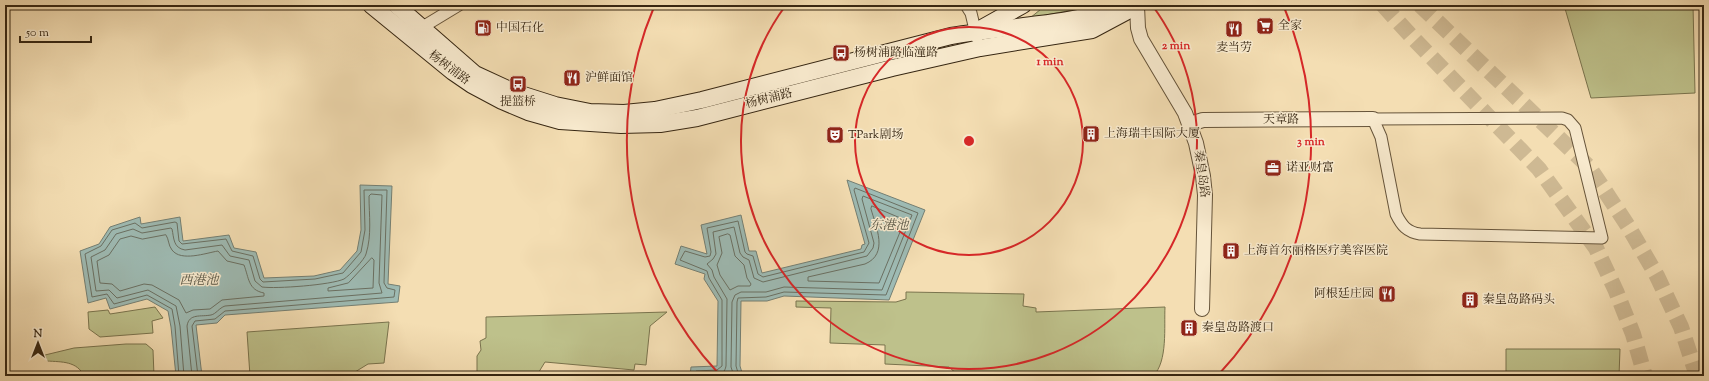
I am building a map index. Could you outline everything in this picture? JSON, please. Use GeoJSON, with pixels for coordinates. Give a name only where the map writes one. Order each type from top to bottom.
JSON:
{"type":"FeatureCollection","features":[{"type":"Feature","properties":{"kind":"main road"},"geometry":{"type":"LineString","coordinates":[[371,5],[417,34]]}},
{"type":"Feature","properties":{"kind":"main road"},"geometry":{"type":"LineString","coordinates":[[396,5],[417,34]]}},
{"type":"Feature","properties":{"kind":"main road"},"geometry":{"type":"LineString","coordinates":[[976,32],[1023,5]]}},
{"type":"Feature","properties":{"kind":"main road","name":"杨树浦路"},"geometry":{"type":"LineString","coordinates":[[417,34],[475,74],[514,92],[562,107],[590,112],[624,113],[655,110],[702,100],[951,36],[1060,21],[1140,5]]}},
{"type":"Feature","properties":{"kind":"main road","name":"杨树浦路"},"geometry":{"type":"LineString","coordinates":[[417,34],[453,72],[502,102],[528,112],[560,121],[621,125],[660,124],[697,118],[892,68],[980,48],[1092,30],[1140,5]]}},
{"type":"Feature","properties":{"kind":"street"},"geometry":{"type":"LineString","coordinates":[[417,34],[459,5]]}},
{"type":"Feature","properties":{"kind":"street"},"geometry":{"type":"LineString","coordinates":[[966,5],[971,13],[980,48]]}},
{"type":"Feature","properties":{"kind":"street","name":"秦皇岛路"},"geometry":{"type":"LineString","coordinates":[[1140,5],[1138,28],[1141,40],[1190,124],[1200,161],[1205,195],[1202,309]]}},
{"type":"Feature","properties":{"kind":"street"},"geometry":{"type":"LineString","coordinates":[[1562,118],[1568,120],[1572,123],[1576,132],[1602,238],[1413,233],[1402,225],[1396,214],[1381,137],[1373,119],[1562,118]]}},
{"type":"Feature","properties":{"kind":"street","name":"天章路"},"geometry":{"type":"LineString","coordinates":[[1190,124],[1203,120],[1373,119]]}},
{"type":"Feature","properties":{"kind":"green space"},"geometry":{"type":"Polygon","coordinates":[[[1046,5],[1099,5],[1030,18],[1046,5]]]}},
{"type":"Feature","properties":{"kind":"green space"},"geometry":{"type":"Polygon","coordinates":[[[1564,5],[1693,5],[1695,93],[1591,98],[1564,5]]]}},
{"type":"Feature","properties":{"kind":"green space"},"geometry":{"type":"Polygon","coordinates":[[[906,292],[1024,294],[1023,306],[1036,308],[1036,312],[1165,307],[1164,343],[1161,362],[1158,370],[1153,376],[963,376],[958,375],[949,367],[885,364],[885,345],[830,343],[831,308],[796,307],[796,301],[896,302],[906,299],[906,292]]]}},
{"type":"Feature","properties":{"kind":"green space"},"geometry":{"type":"Polygon","coordinates":[[[155,307],[163,318],[152,321],[153,333],[100,337],[89,329],[88,312],[108,310],[110,314],[155,307]]]}},
{"type":"Feature","properties":{"kind":"green space"},"geometry":{"type":"Polygon","coordinates":[[[667,312],[650,326],[646,365],[635,364],[634,370],[545,362],[537,375],[477,373],[477,356],[481,350],[480,341],[486,338],[486,317],[667,312]]]}},
{"type":"Feature","properties":{"kind":"green space"},"geometry":{"type":"Polygon","coordinates":[[[389,322],[384,363],[368,364],[355,372],[250,376],[247,332],[389,322]]]}},
{"type":"Feature","properties":{"kind":"green space"},"geometry":{"type":"Polygon","coordinates":[[[146,344],[153,350],[154,376],[84,376],[77,367],[63,362],[47,361],[45,355],[74,348],[146,344]]]}},
{"type":"Feature","properties":{"kind":"green space"},"geometry":{"type":"Polygon","coordinates":[[[1506,349],[1620,349],[1619,376],[1506,376],[1506,349]]]}},
{"type":"Feature","properties":{"kind":"water","name":"东港池"},"geometry":{"type":"Polygon","coordinates":[[[847,180],[925,210],[889,300],[784,296],[767,301],[741,301],[740,366],[743,376],[690,376],[691,367],[717,366],[718,301],[704,279],[705,274],[675,264],[681,246],[707,254],[701,225],[741,215],[749,251],[756,251],[762,273],[861,249],[862,245],[865,244],[847,180]]]}},
{"type":"Feature","properties":{"kind":"water","name":"西港池"},"geometry":{"type":"Polygon","coordinates":[[[360,185],[392,186],[388,284],[400,286],[398,302],[225,315],[217,323],[196,325],[202,376],[176,376],[168,311],[147,299],[110,309],[106,298],[88,303],[80,251],[99,244],[110,227],[140,217],[141,224],[180,217],[183,241],[229,235],[234,248],[256,252],[264,278],[314,276],[340,270],[357,251],[361,230],[360,185]]]}},
{"type":"Feature","properties":{"kind":"tunnel"},"geometry":{"type":"LineString","coordinates":[[1383,5],[1539,169],[1596,248],[1616,291],[1633,334],[1645,376]]}},
{"type":"Feature","properties":{"kind":"tunnel"},"geometry":{"type":"LineString","coordinates":[[1420,5],[1589,167],[1628,226],[1657,276],[1681,327],[1697,376]]}},
{"type":"Feature","properties":{"kind":"place","name":"全家"},"geometry":{"type":"Point","coordinates":[1265,26]}},
{"type":"Feature","properties":{"kind":"place","name":"中国石化"},"geometry":{"type":"Point","coordinates":[483,28]}},
{"type":"Feature","properties":{"kind":"place","name":"麦当劳"},"geometry":{"type":"Point","coordinates":[1234,29]}},
{"type":"Feature","properties":{"kind":"place","name":"杨树浦路临潼路"},"geometry":{"type":"Point","coordinates":[841,53]}},
{"type":"Feature","properties":{"kind":"place","name":"沪鲜面馆"},"geometry":{"type":"Point","coordinates":[572,78]}},
{"type":"Feature","properties":{"kind":"place","name":"提篮桥"},"geometry":{"type":"Point","coordinates":[518,84]}},
{"type":"Feature","properties":{"kind":"place","name":"上海瑞丰国际大厦"},"geometry":{"type":"Point","coordinates":[1091,134]}},
{"type":"Feature","properties":{"kind":"place","name":"TPark剧场"},"geometry":{"type":"Point","coordinates":[835,135]}},
{"type":"Feature","properties":{"kind":"place","name":"诺亚财富"},"geometry":{"type":"Point","coordinates":[1273,168]}},
{"type":"Feature","properties":{"kind":"place","name":"上海首尔丽格医疗美容医院"},"geometry":{"type":"Point","coordinates":[1231,251]}},
{"type":"Feature","properties":{"kind":"place","name":"阿根廷庄园"},"geometry":{"type":"Point","coordinates":[1387,294]}},
{"type":"Feature","properties":{"kind":"place","name":"秦皇岛路码头"},"geometry":{"type":"Point","coordinates":[1470,300]}},
{"type":"Feature","properties":{"kind":"place","name":"秦皇岛路渡口"},"geometry":{"type":"Point","coordinates":[1189,328]}}]}
